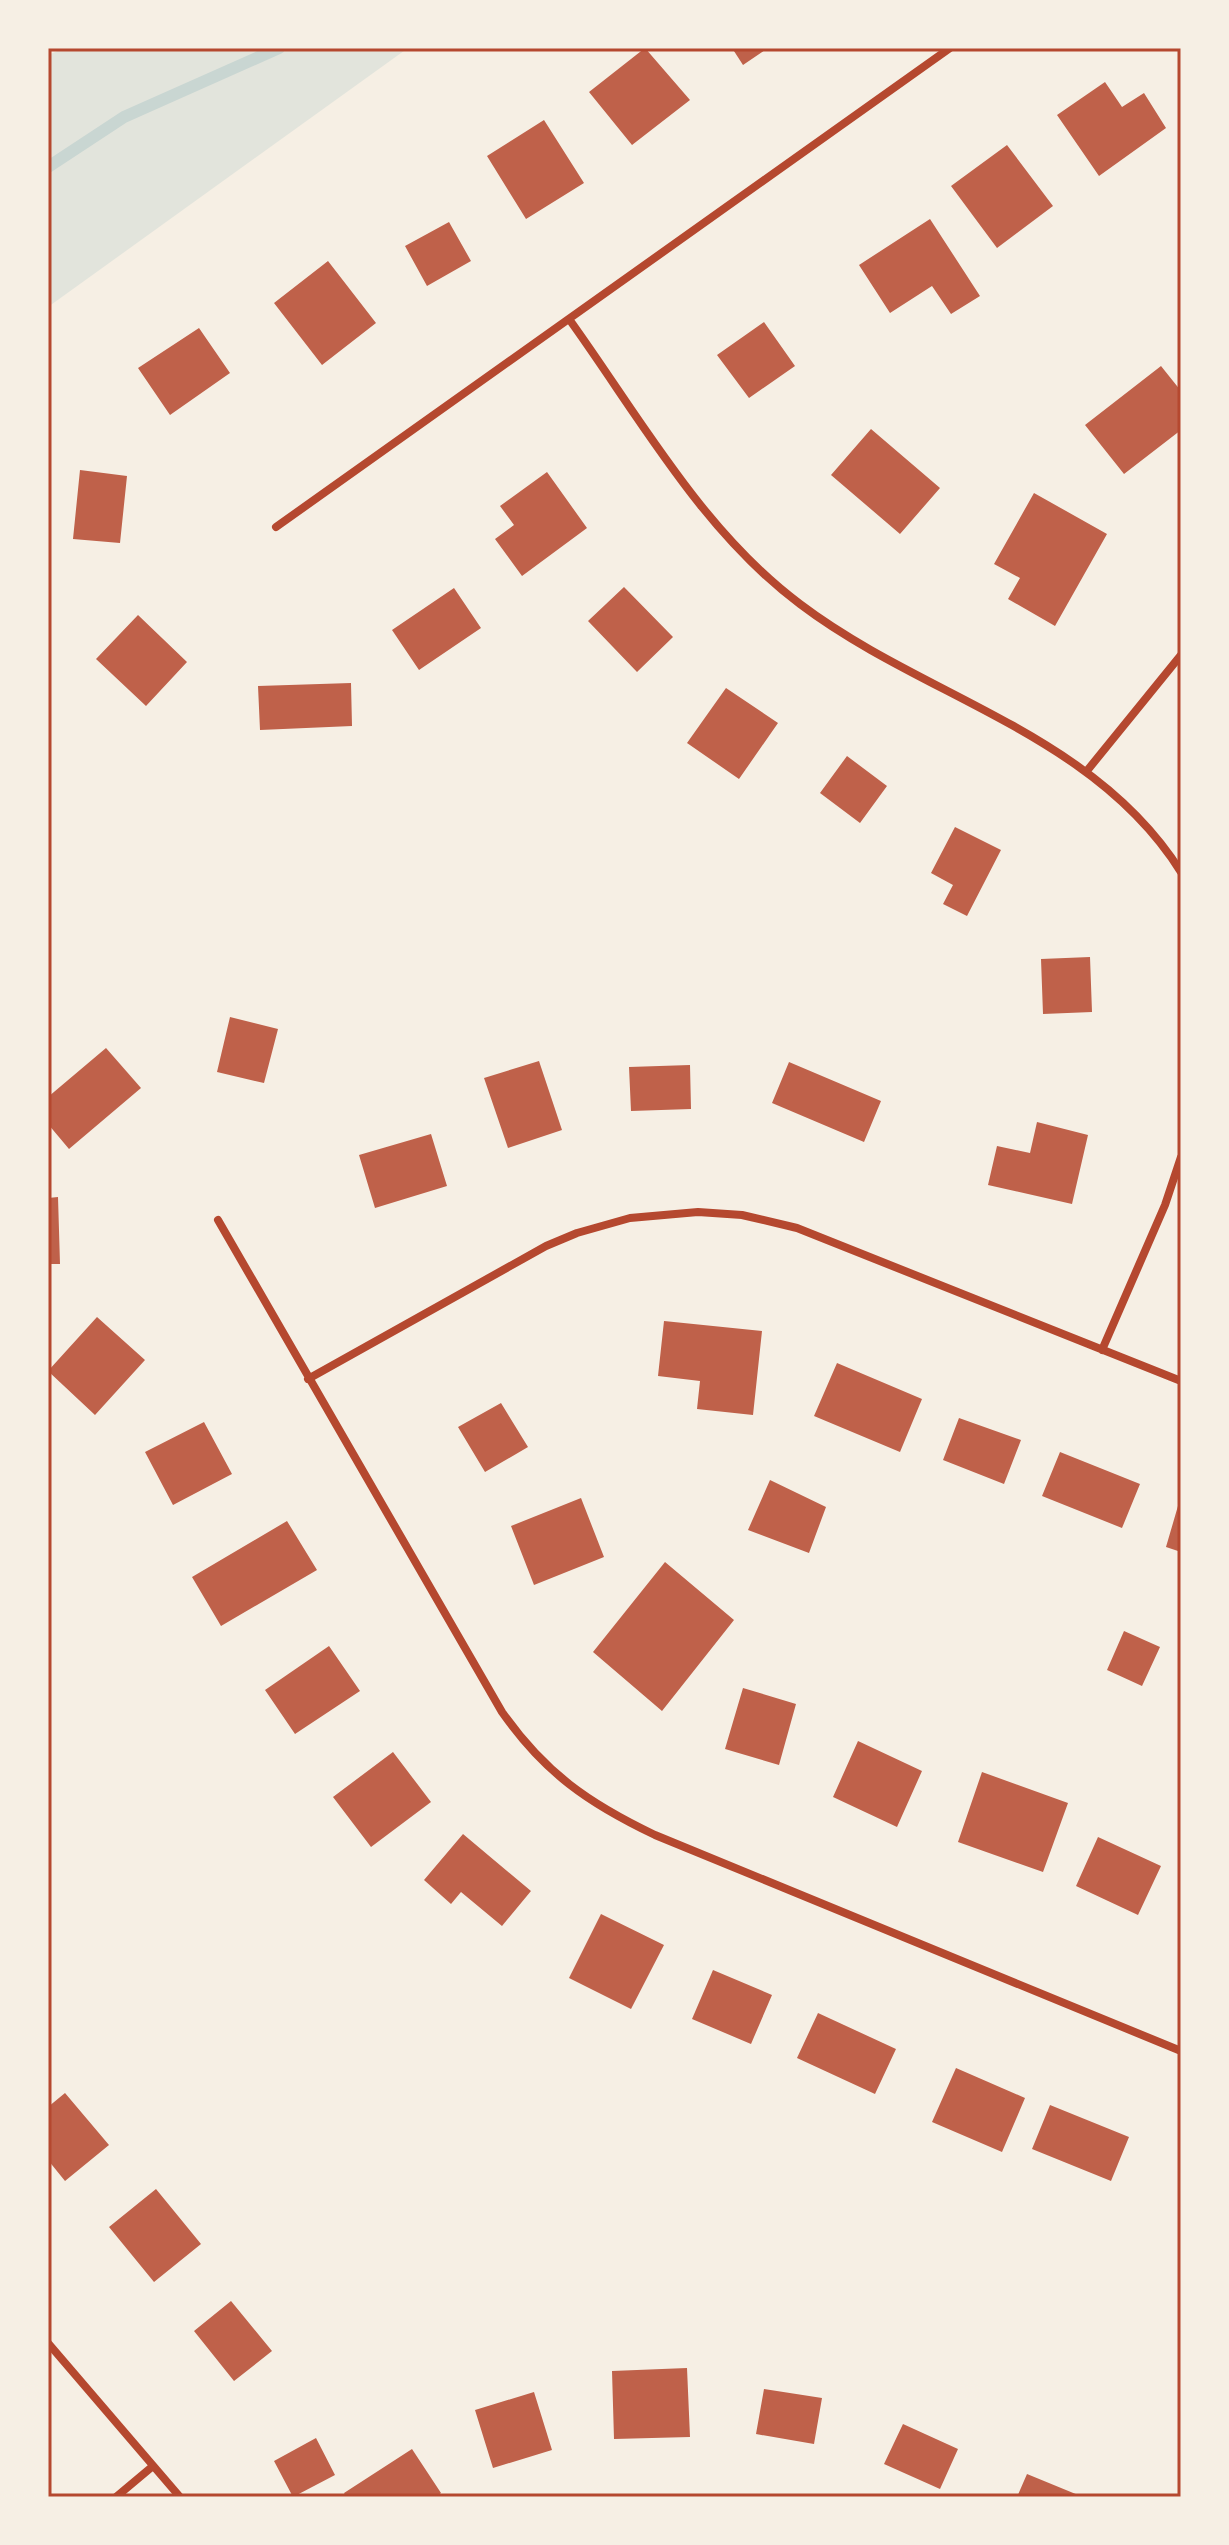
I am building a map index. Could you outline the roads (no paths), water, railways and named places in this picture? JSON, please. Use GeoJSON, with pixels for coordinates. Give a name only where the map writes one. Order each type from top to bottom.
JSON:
{"type":"FeatureCollection","features":[{"type":"Feature","properties":{"kind":"street"},"geometry":{"type":"LineString","coordinates":[[276,527],[950,48]]}},
{"type":"Feature","properties":{"kind":"street"},"geometry":{"type":"LineString","coordinates":[[569,319],[700,502],[745,557],[798,603],[857,643],[1034,735],[1086,772],[1134,814],[1181,872]]}},
{"type":"Feature","properties":{"kind":"street"},"geometry":{"type":"LineString","coordinates":[[1086,772],[1181,655]]}},
{"type":"Feature","properties":{"kind":"street"},"geometry":{"type":"LineString","coordinates":[[1102,1350],[1165,1205],[1181,1157]]}},
{"type":"Feature","properties":{"kind":"street"},"geometry":{"type":"LineString","coordinates":[[308,1379],[546,1246],[630,1218],[698,1212],[742,1215],[797,1228],[1181,1381]]}},
{"type":"Feature","properties":{"kind":"street"},"geometry":{"type":"LineString","coordinates":[[218,1220],[502,1712],[532,1753],[579,1793],[655,1835],[1181,2051]]}},
{"type":"Feature","properties":{"kind":"street"},"geometry":{"type":"LineString","coordinates":[[48,2343],[180,2497]]}},
{"type":"Feature","properties":{"kind":"street"},"geometry":{"type":"LineString","coordinates":[[116,2497],[153,2466]]}},
{"type":"Feature","properties":{"kind":"waterway"},"geometry":{"type":"LineString","coordinates":[[48,167],[124,117],[279,48]]}}]}
